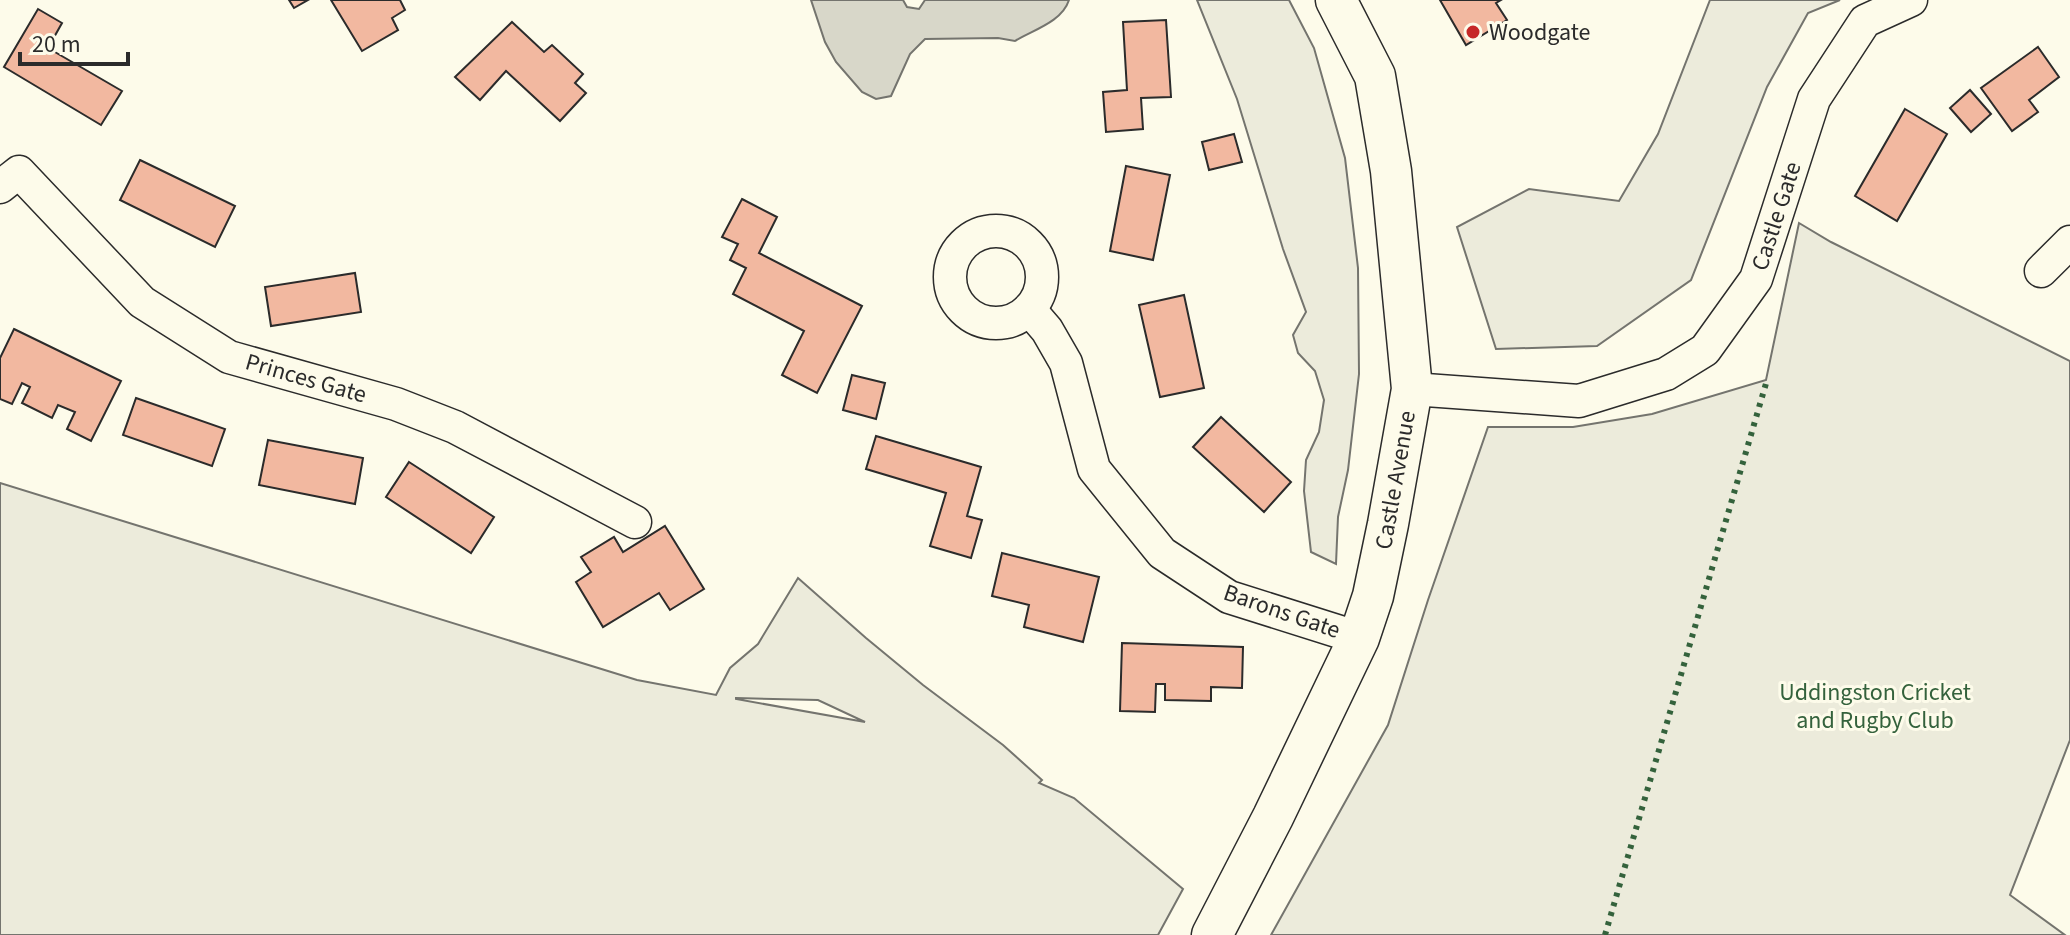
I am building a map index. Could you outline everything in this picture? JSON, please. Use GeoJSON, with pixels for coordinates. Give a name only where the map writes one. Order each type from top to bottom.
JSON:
{"type":"FeatureCollection","features":[{"type":"Feature","properties":{"kind":"street","name":"Castle Avenue"},"geometry":{"type":"LineString","coordinates":[[1212,935],[1359,638],[1373,596],[1412,389],[1391,171],[1375,76],[1336,0]]}},
{"type":"Feature","properties":{"kind":"street","name":"Castle Gate"},"geometry":{"type":"LineString","coordinates":[[1412,389],[1579,401],[1666,374],[1705,350],[1756,279],[1814,99],[1865,21],[1911,0]]}},
{"type":"Feature","properties":{"kind":"street","name":"Princes Gate"},"geometry":{"type":"LineString","coordinates":[[6,172],[142,302],[229,357],[396,404],[455,427],[635,522]]}},
{"type":"Feature","properties":{"kind":"street"},"geometry":{"type":"LineString","coordinates":[[2041,271],[2070,242]]}},
{"type":"Feature","properties":{"kind":"street","name":"Barons Gate"},"geometry":{"type":"LineString","coordinates":[[1029,309],[1047,330],[1066,363],[1094,469],[1162,553],[1229,597],[1359,638]]}},
{"type":"Feature","properties":{"kind":"green space"},"geometry":{"type":"Polygon","coordinates":[[[1197,0],[1289,0],[1314,48],[1345,158],[1358,268],[1359,374],[1348,470],[1338,517],[1336,564],[1311,552],[1304,491],[1306,460],[1319,432],[1324,400],[1315,371],[1298,353],[1293,335],[1306,312],[1283,249],[1237,99],[1197,0]]]}},
{"type":"Feature","properties":{"kind":"green space"},"geometry":{"type":"Polygon","coordinates":[[[1710,0],[1840,0],[1808,13],[1767,87],[1691,280],[1597,346],[1496,349],[1457,227],[1529,189],[1619,201],[1658,134],[1710,0]]]}},
{"type":"Feature","properties":{"kind":"green space","name":"Uddingston Cricket and Rugby Club"},"geometry":{"type":"Polygon","coordinates":[[[1799,223],[1831,242],[2070,361],[2070,740],[2010,895],[2065,935],[1271,935],[1388,725],[1488,427],[1573,427],[1652,414],[1766,380],[1799,223]]]}},
{"type":"Feature","properties":{"kind":"green space"},"geometry":{"type":"Polygon","coordinates":[[[0,483],[637,680],[716,695],[730,668],[758,644],[798,578],[923,685],[1003,745],[1042,780],[1039,783],[1074,798],[1183,889],[1158,935],[0,935],[0,483]],[[736,698],[865,722],[818,700],[736,698]]]}},
{"type":"Feature","properties":{"kind":"shaded area"},"geometry":{"type":"Polygon","coordinates":[[[811,0],[903,0],[907,7],[919,9],[925,0],[1069,0],[1054,20],[1015,41],[998,38],[925,39],[910,54],[891,96],[876,99],[862,92],[836,62],[825,42],[811,0]]]}},
{"type":"Feature","properties":{"kind":"building"},"geometry":{"type":"Polygon","coordinates":[[[289,0],[308,0],[294,8],[289,0]]]}},
{"type":"Feature","properties":{"kind":"building"},"geometry":{"type":"Polygon","coordinates":[[[331,0],[400,0],[405,10],[392,18],[398,30],[362,51],[331,0]]]}},
{"type":"Feature","properties":{"kind":"building","name":"Woodgate"},"geometry":{"type":"Polygon","coordinates":[[[1440,0],[1501,0],[1496,3],[1507,20],[1466,45],[1440,0]]]}},
{"type":"Feature","properties":{"kind":"building"},"geometry":{"type":"Polygon","coordinates":[[[38,9],[62,23],[48,48],[122,91],[101,125],[4,67],[38,9]]]}},
{"type":"Feature","properties":{"kind":"building"},"geometry":{"type":"Polygon","coordinates":[[[1166,20],[1171,97],[1141,98],[1143,129],[1106,132],[1103,92],[1127,90],[1123,22],[1166,20]]]}},
{"type":"Feature","properties":{"kind":"building"},"geometry":{"type":"Polygon","coordinates":[[[512,22],[544,52],[552,45],[583,74],[575,83],[586,93],[560,121],[506,71],[480,100],[455,77],[512,22]]]}},
{"type":"Feature","properties":{"kind":"building"},"geometry":{"type":"Polygon","coordinates":[[[2038,47],[2059,77],[2029,100],[2038,112],[2012,131],[1981,88],[2038,47]]]}},
{"type":"Feature","properties":{"kind":"building"},"geometry":{"type":"Polygon","coordinates":[[[1970,90],[1991,114],[1971,132],[1950,108],[1970,90]]]}},
{"type":"Feature","properties":{"kind":"building"},"geometry":{"type":"Polygon","coordinates":[[[1905,109],[1947,134],[1897,221],[1855,196],[1905,109]]]}},
{"type":"Feature","properties":{"kind":"building"},"geometry":{"type":"Polygon","coordinates":[[[1234,134],[1242,162],[1209,170],[1202,142],[1234,134]]]}},
{"type":"Feature","properties":{"kind":"building"},"geometry":{"type":"Polygon","coordinates":[[[140,160],[235,206],[215,247],[120,200],[140,160]]]}},
{"type":"Feature","properties":{"kind":"building"},"geometry":{"type":"Polygon","coordinates":[[[1126,166],[1170,175],[1153,260],[1110,251],[1126,166]]]}},
{"type":"Feature","properties":{"kind":"building"},"geometry":{"type":"Polygon","coordinates":[[[742,199],[777,217],[759,253],[862,306],[817,393],[782,375],[804,331],[733,294],[746,268],[730,260],[738,244],[722,237],[742,199]]]}},
{"type":"Feature","properties":{"kind":"building"},"geometry":{"type":"Polygon","coordinates":[[[355,273],[361,312],[271,326],[265,287],[355,273]]]}},
{"type":"Feature","properties":{"kind":"building"},"geometry":{"type":"Polygon","coordinates":[[[1184,295],[1204,388],[1160,397],[1139,305],[1184,295]]]}},
{"type":"Feature","properties":{"kind":"building"},"geometry":{"type":"Polygon","coordinates":[[[14,329],[121,381],[91,441],[67,429],[75,412],[58,405],[52,418],[22,403],[30,387],[22,383],[12,404],[0,399],[0,358],[14,329]]]}},
{"type":"Feature","properties":{"kind":"building"},"geometry":{"type":"Polygon","coordinates":[[[852,375],[885,383],[876,419],[843,410],[852,375]]]}},
{"type":"Feature","properties":{"kind":"building"},"geometry":{"type":"Polygon","coordinates":[[[136,398],[225,429],[212,466],[123,435],[136,398]]]}},
{"type":"Feature","properties":{"kind":"building"},"geometry":{"type":"Polygon","coordinates":[[[1221,417],[1291,482],[1264,512],[1193,447],[1221,417]]]}},
{"type":"Feature","properties":{"kind":"building"},"geometry":{"type":"Polygon","coordinates":[[[876,436],[981,467],[967,516],[982,520],[971,558],[930,546],[946,493],[866,469],[876,436]]]}},
{"type":"Feature","properties":{"kind":"building"},"geometry":{"type":"Polygon","coordinates":[[[268,440],[363,458],[355,504],[259,485],[268,440]]]}},
{"type":"Feature","properties":{"kind":"building"},"geometry":{"type":"Polygon","coordinates":[[[409,462],[494,517],[471,553],[386,497],[409,462]]]}},
{"type":"Feature","properties":{"kind":"building"},"geometry":{"type":"Polygon","coordinates":[[[665,526],[704,589],[670,610],[659,593],[603,627],[576,582],[591,572],[581,557],[614,537],[623,552],[665,526]]]}},
{"type":"Feature","properties":{"kind":"building"},"geometry":{"type":"Polygon","coordinates":[[[1002,553],[1099,577],[1083,642],[1024,627],[1029,605],[992,596],[1002,553]]]}},
{"type":"Feature","properties":{"kind":"building"},"geometry":{"type":"Polygon","coordinates":[[[1122,643],[1243,647],[1242,688],[1211,687],[1211,701],[1165,700],[1165,684],[1156,684],[1155,712],[1120,711],[1122,643]]]}},
{"type":"Feature","properties":{"kind":"hedge"},"geometry":{"type":"LineString","coordinates":[[1605,935],[1767,380]]}},
{"type":"Feature","properties":{"kind":"place","name":"Woodgate"},"geometry":{"type":"Point","coordinates":[1473,32]}}]}
